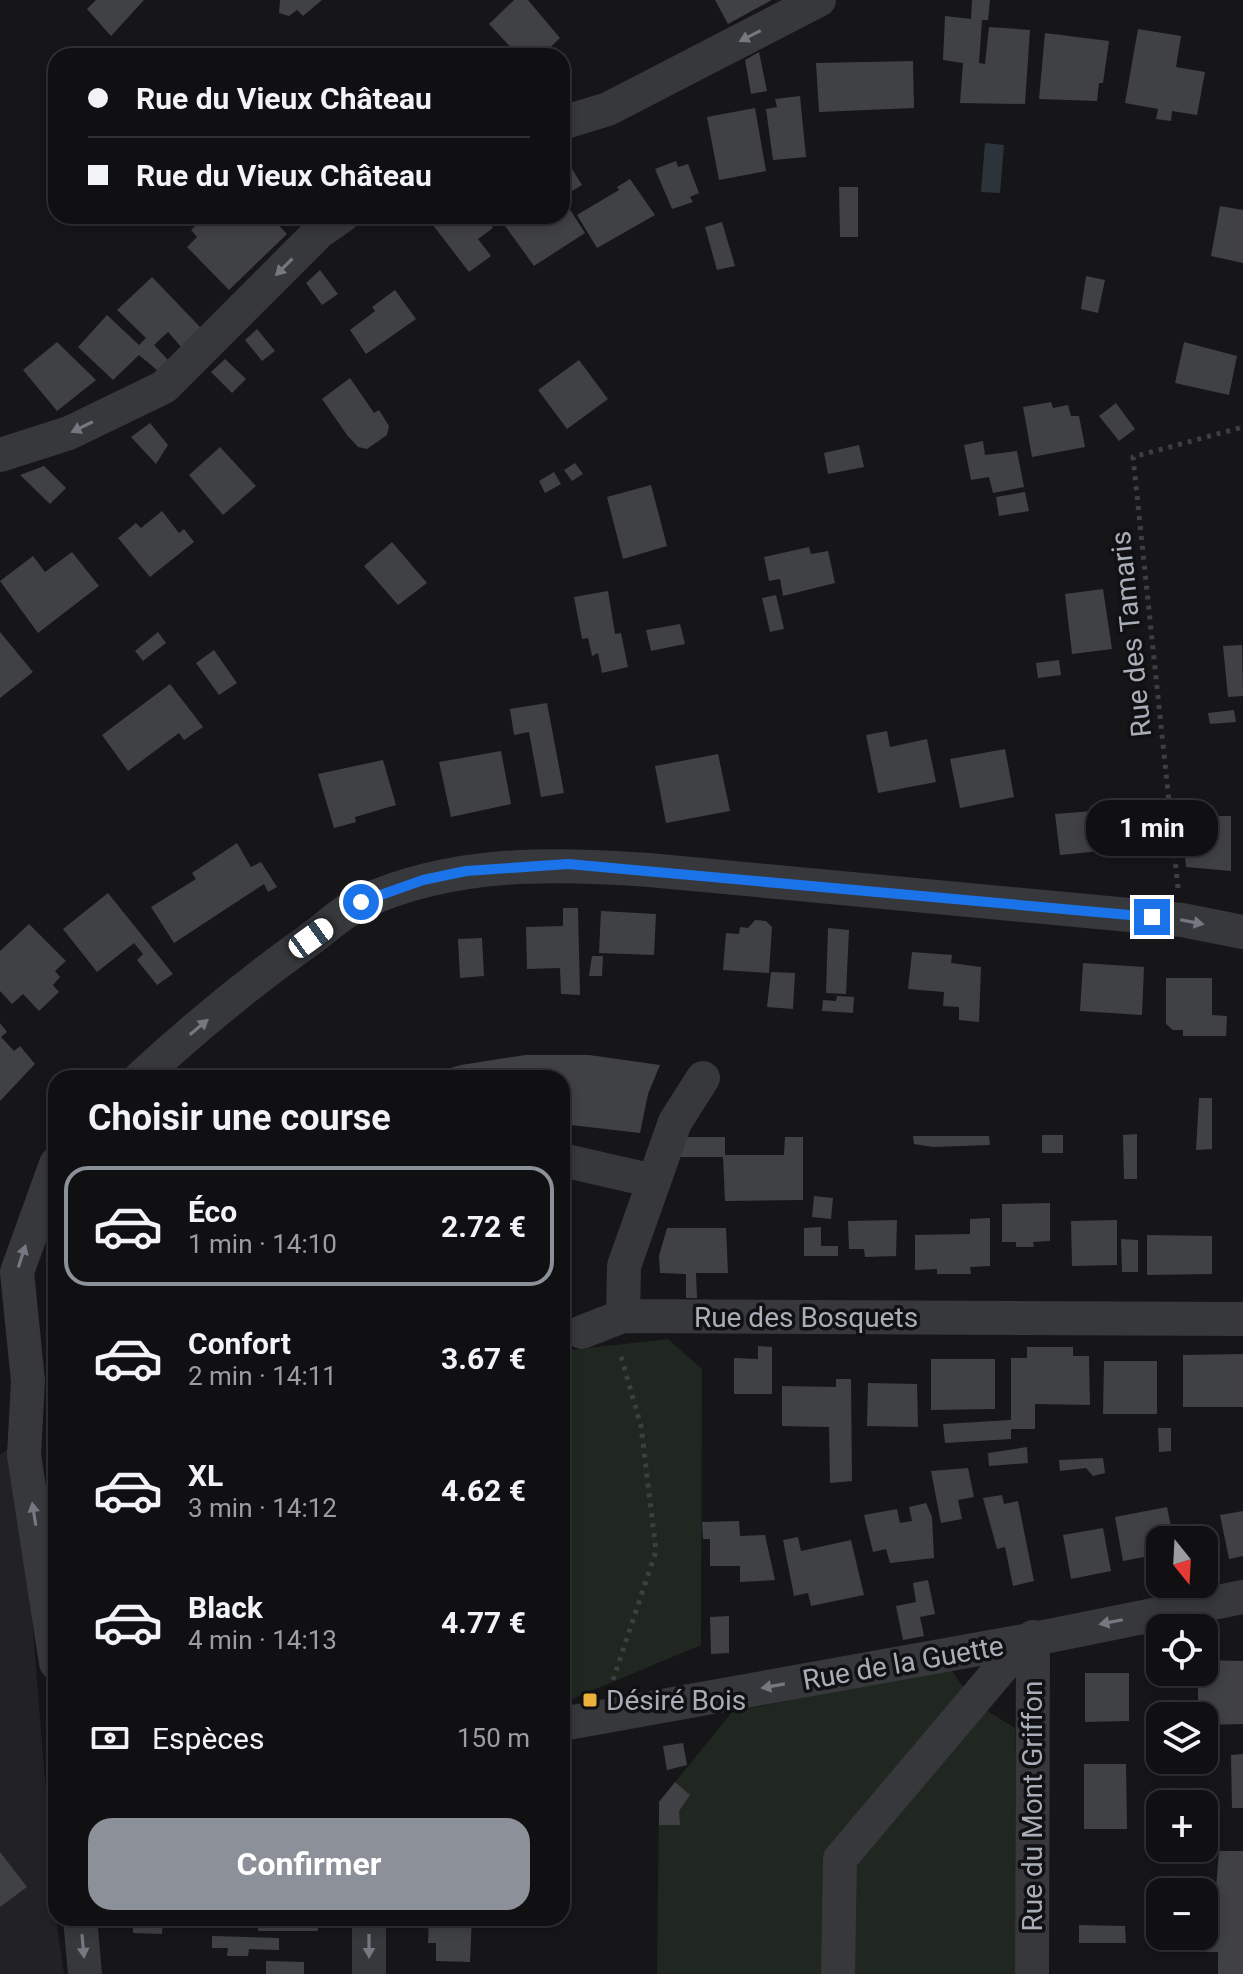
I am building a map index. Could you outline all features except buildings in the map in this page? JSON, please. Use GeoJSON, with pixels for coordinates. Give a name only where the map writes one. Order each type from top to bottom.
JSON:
{"type":"FeatureCollection","features":[{"type":"Feature","properties":{"kind":"street"},"geometry":{"type":"LineString","coordinates":[[570,121],[608,109],[819,0]]}},
{"type":"Feature","properties":{"kind":"street"},"geometry":{"type":"LineString","coordinates":[[0,455],[69,433],[164,387],[330,224]]}},
{"type":"Feature","properties":{"kind":"street"},"geometry":{"type":"LineString","coordinates":[[149,1070],[262,974],[361,902],[423,880],[466,871],[595,866],[1182,920],[1243,932]]}},
{"type":"Feature","properties":{"kind":"street"},"geometry":{"type":"LineString","coordinates":[[582,1332],[623,1316],[624,1266],[675,1122],[703,1078]]}},
{"type":"Feature","properties":{"kind":"street"},"geometry":{"type":"LineString","coordinates":[[570,1162],[654,1181]]}},
{"type":"Feature","properties":{"kind":"street"},"geometry":{"type":"LineString","coordinates":[[48,1186],[17,1272],[28,1381],[24,1455],[48,1608]]}},
{"type":"Feature","properties":{"kind":"street","name":"Rue des Bosquets"},"geometry":{"type":"LineString","coordinates":[[623,1316],[1243,1319]]}},
{"type":"Feature","properties":{"kind":"street","name":"Rue de la Guette"},"geometry":{"type":"LineString","coordinates":[[570,1723],[1243,1597]]}},
{"type":"Feature","properties":{"kind":"street"},"geometry":{"type":"LineString","coordinates":[[838,1974],[840,1859],[1028,1639]]}},
{"type":"Feature","properties":{"kind":"street","name":"Rue du Mont Griffon"},"geometry":{"type":"LineString","coordinates":[[1028,1639],[1032,1974]]}},
{"type":"Feature","properties":{"kind":"street"},"geometry":{"type":"LineString","coordinates":[[81,1926],[85,1974]]}},
{"type":"Feature","properties":{"kind":"street"},"geometry":{"type":"LineString","coordinates":[[369,1926],[369,1974]]}},
{"type":"Feature","properties":{"kind":"path","name":"Rue des Tamaris"},"geometry":{"type":"LineString","coordinates":[[1182,920],[1133,457],[1243,427]]}},
{"type":"Feature","properties":{"kind":"path"},"geometry":{"type":"LineString","coordinates":[[607,1716],[615,1666],[656,1551],[641,1426],[620,1354],[623,1316]]}},
{"type":"Feature","properties":{"kind":"shaded area"},"geometry":{"type":"Polygon","coordinates":[[[985,143],[1004,145],[1000,193],[981,192],[985,143]]]}},
{"type":"Feature","properties":{"kind":"shaded area"},"geometry":{"type":"Polygon","coordinates":[[[668,1339],[702,1369],[701,1645],[570,1700],[570,1350],[668,1339]]]}},
{"type":"Feature","properties":{"kind":"shaded area"},"geometry":{"type":"Polygon","coordinates":[[[18,1442],[48,1818],[48,1926],[57,1926],[64,1974],[0,1974],[0,1455],[18,1442]]]}},
{"type":"Feature","properties":{"kind":"shaded area"},"geometry":{"type":"Polygon","coordinates":[[[950,1668],[974,1703],[1015,1728],[1015,1974],[657,1974],[659,1802],[732,1712],[950,1668]]]}},
{"type":"Feature","properties":{"kind":"place","name":"Désiré Bois"},"geometry":{"type":"Point","coordinates":[590,1700]}},
{"type":"Feature","properties":{"kind":"route"},"geometry":{"type":"LineString","coordinates":[[361,902],[423,880],[466,871],[568,864],[1004,901],[1152,917]]}}]}
